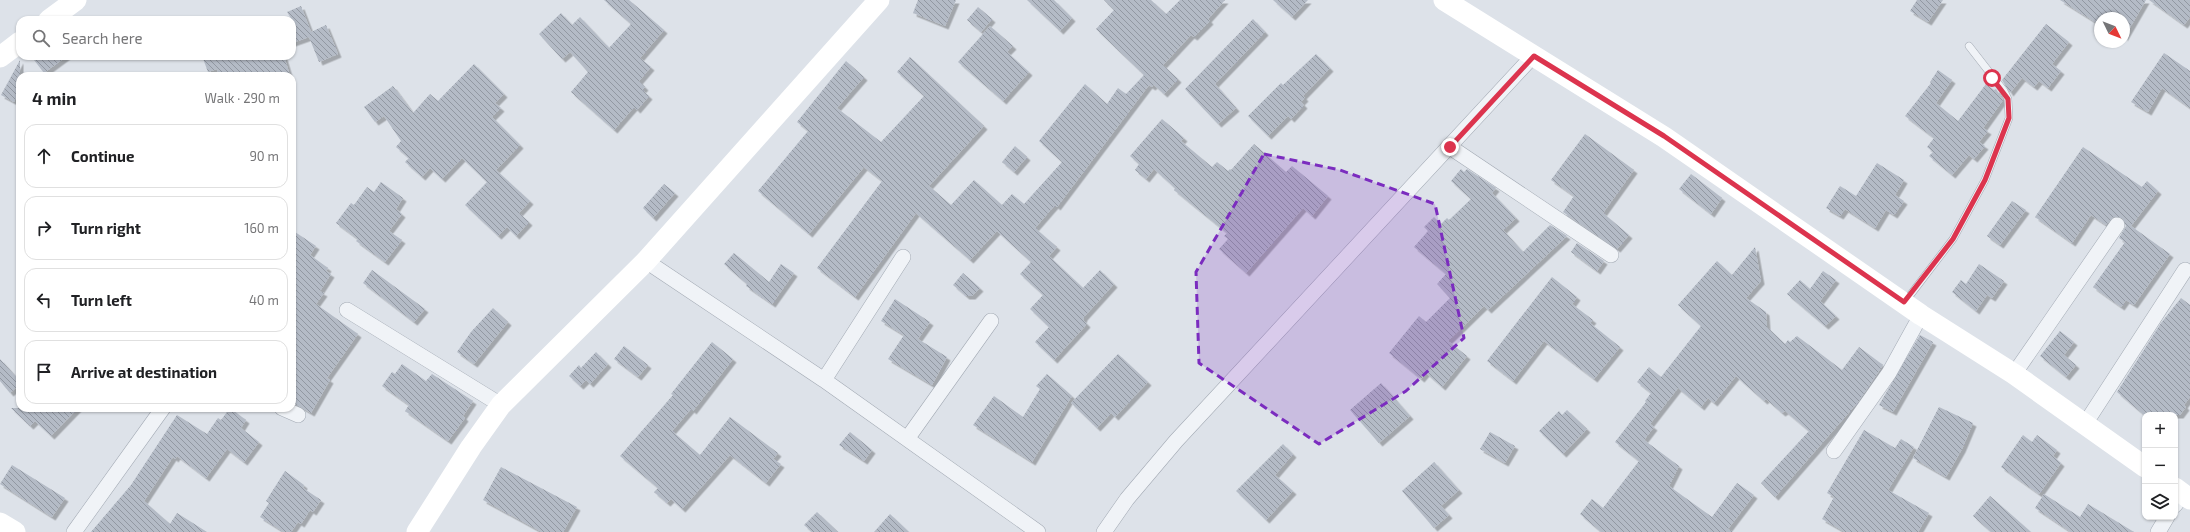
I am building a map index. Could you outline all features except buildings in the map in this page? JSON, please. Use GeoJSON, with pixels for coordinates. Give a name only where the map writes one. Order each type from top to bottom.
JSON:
{"type":"FeatureCollection","features":[{"type":"Feature","properties":{"kind":"street"},"geometry":{"type":"LineString","coordinates":[[54,16],[76,0]]}},
{"type":"Feature","properties":{"kind":"street"},"geometry":{"type":"LineString","coordinates":[[417,532],[471,447],[501,405],[646,261],[879,0]]}},
{"type":"Feature","properties":{"kind":"street"},"geometry":{"type":"LineString","coordinates":[[1448,1],[1664,136],[1921,315],[2014,374],[2142,465]]}},
{"type":"Feature","properties":{"kind":"street"},"geometry":{"type":"LineString","coordinates":[[0,57],[16,45]]}},
{"type":"Feature","properties":{"kind":"street"},"geometry":{"type":"LineString","coordinates":[[1104,532],[1127,499],[1176,441],[1534,56]]}},
{"type":"Feature","properties":{"kind":"street"},"geometry":{"type":"LineString","coordinates":[[1450,147],[1611,254]]}},
{"type":"Feature","properties":{"kind":"street"},"geometry":{"type":"LineString","coordinates":[[2014,374],[2116,225]]}},
{"type":"Feature","properties":{"kind":"street"},"geometry":{"type":"LineString","coordinates":[[824,380],[903,257]]}},
{"type":"Feature","properties":{"kind":"street"},"geometry":{"type":"LineString","coordinates":[[646,261],[824,380],[1038,532]]}},
{"type":"Feature","properties":{"kind":"street"},"geometry":{"type":"LineString","coordinates":[[2085,424],[2185,270]]}},
{"type":"Feature","properties":{"kind":"street"},"geometry":{"type":"LineString","coordinates":[[347,310],[501,405]]}},
{"type":"Feature","properties":{"kind":"street"},"geometry":{"type":"LineString","coordinates":[[1834,450],[1889,373],[1921,315]]}},
{"type":"Feature","properties":{"kind":"street"},"geometry":{"type":"LineString","coordinates":[[907,439],[991,321]]}},
{"type":"Feature","properties":{"kind":"street"},"geometry":{"type":"LineString","coordinates":[[74,532],[159,412]]}},
{"type":"Feature","properties":{"kind":"street"},"geometry":{"type":"LineString","coordinates":[[291,412],[298,415]]}},
{"type":"Feature","properties":{"kind":"street"},"geometry":{"type":"LineString","coordinates":[[2158,532],[2166,520]]}},
{"type":"Feature","properties":{"kind":"street"},"geometry":{"type":"LineString","coordinates":[[0,523],[15,532]]}},
{"type":"Feature","properties":{"kind":"lane"},"geometry":{"type":"LineString","coordinates":[[1904,302],[1953,239],[1985,180],[2009,118],[2008,99],[2004,91],[1969,46]]}},
{"type":"Feature","properties":{"kind":"highlighted area"},"geometry":{"type":"Polygon","coordinates":[[[1264,154],[1340,170],[1435,204],[1464,338],[1406,391],[1319,444],[1199,363],[1196,272],[1264,154]]]}},
{"type":"Feature","properties":{"kind":"route"},"geometry":{"type":"LineString","coordinates":[[1450,147],[1534,56],[1664,136],[1904,302],[1953,239],[1985,180],[2009,118],[2008,99],[2004,91],[1992,78]]}}]}
